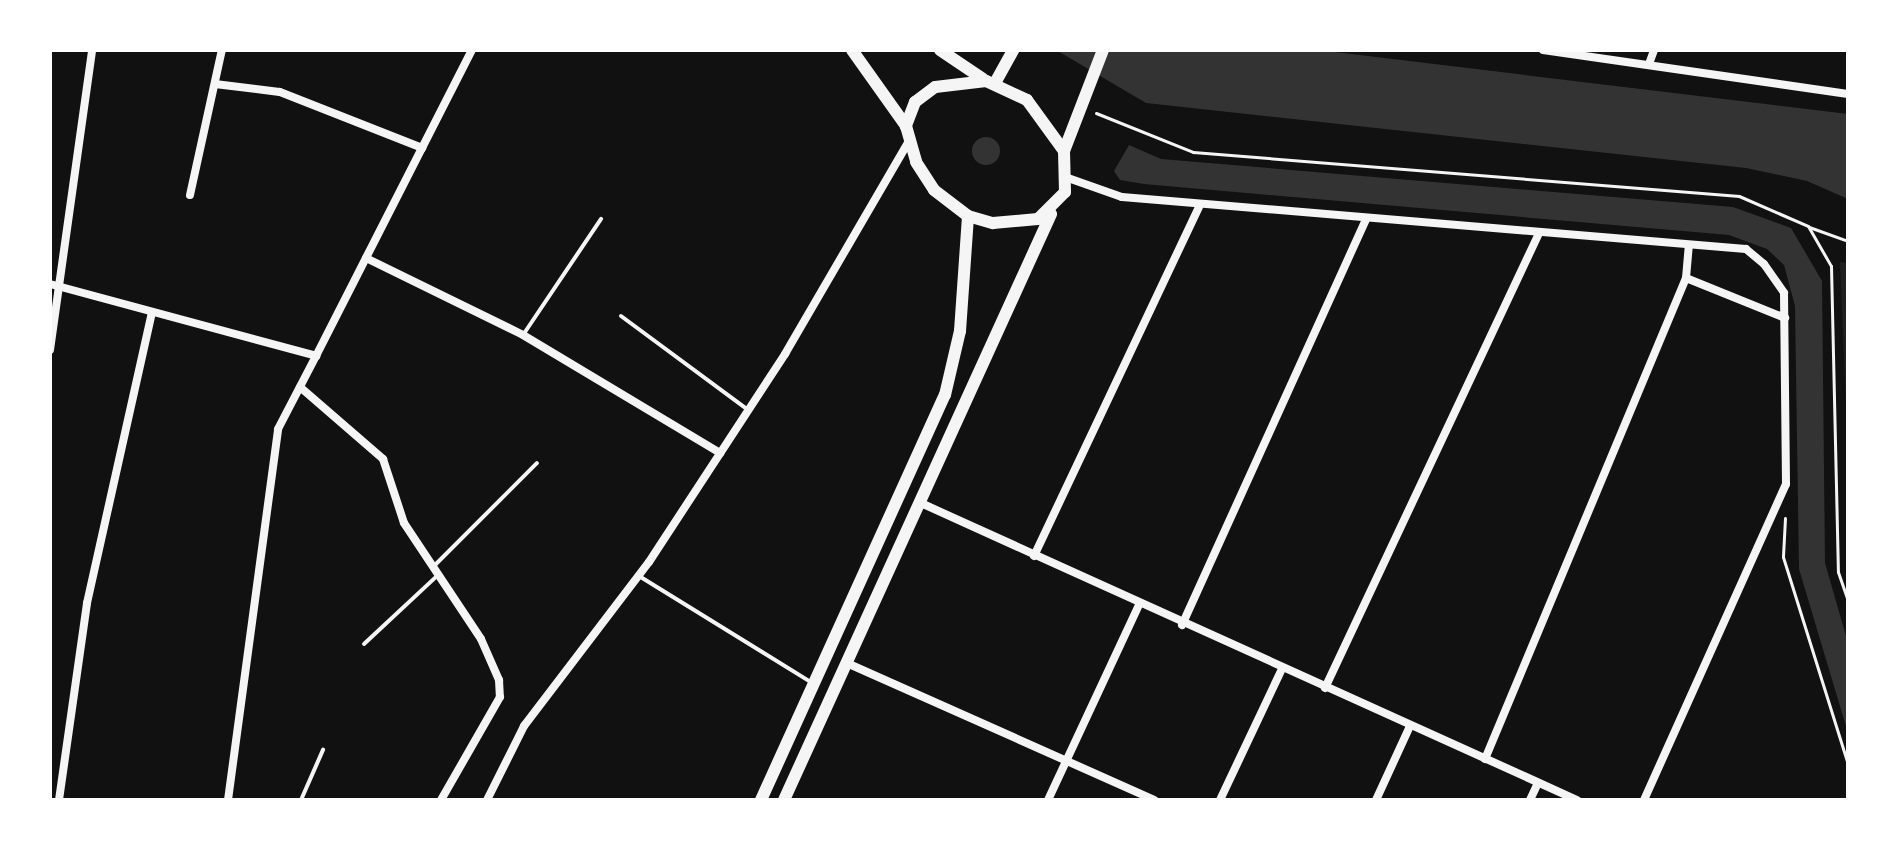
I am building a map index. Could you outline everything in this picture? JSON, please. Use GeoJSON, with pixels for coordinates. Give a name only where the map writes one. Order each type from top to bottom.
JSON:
{"type":"FeatureCollection","features":[{"type":"Feature","properties":{"kind":"main road"},"geometry":{"type":"LineString","coordinates":[[852,50],[906,126]]}},
{"type":"Feature","properties":{"kind":"main road"},"geometry":{"type":"LineString","coordinates":[[784,800],[923,504],[1068,178],[1064,151],[1042,114],[940,50]]}},
{"type":"Feature","properties":{"kind":"main road"},"geometry":{"type":"LineString","coordinates":[[1013,50],[990,82],[935,87],[915,102],[906,126],[908,143],[934,190],[968,216],[1010,224],[1051,214]]}},
{"type":"Feature","properties":{"kind":"main road"},"geometry":{"type":"LineString","coordinates":[[1064,151],[1103,50]]}},
{"type":"Feature","properties":{"kind":"main road"},"geometry":{"type":"LineString","coordinates":[[761,800],[945,395],[960,331],[968,216]]}},
{"type":"Feature","properties":{"kind":"street"},"geometry":{"type":"LineString","coordinates":[[50,350],[92,50]]}},
{"type":"Feature","properties":{"kind":"street"},"geometry":{"type":"LineString","coordinates":[[190,195],[222,50]]}},
{"type":"Feature","properties":{"kind":"street"},"geometry":{"type":"LineString","coordinates":[[228,800],[278,429],[472,50]]}},
{"type":"Feature","properties":{"kind":"street"},"geometry":{"type":"LineString","coordinates":[[1543,50],[1848,94]]}},
{"type":"Feature","properties":{"kind":"street"},"geometry":{"type":"LineString","coordinates":[[1649,64],[1654,50]]}},
{"type":"Feature","properties":{"kind":"street"},"geometry":{"type":"LineString","coordinates":[[215,84],[280,92],[422,148]]}},
{"type":"Feature","properties":{"kind":"street"},"geometry":{"type":"LineString","coordinates":[[487,800],[524,726],[639,576],[748,410],[908,143]]}},
{"type":"Feature","properties":{"kind":"street"},"geometry":{"type":"LineString","coordinates":[[1068,178],[1122,197],[1538,236],[1559,232],[1746,249],[1784,293],[1786,484],[1644,800]]}},
{"type":"Feature","properties":{"kind":"street"},"geometry":{"type":"LineString","coordinates":[[1034,556],[1200,205]]}},
{"type":"Feature","properties":{"kind":"street"},"geometry":{"type":"LineString","coordinates":[[1182,625],[1366,220]]}},
{"type":"Feature","properties":{"kind":"street"},"geometry":{"type":"LineString","coordinates":[[1325,688],[1538,236]]}},
{"type":"Feature","properties":{"kind":"street"},"geometry":{"type":"LineString","coordinates":[[1485,759],[1686,278],[1689,246]]}},
{"type":"Feature","properties":{"kind":"street"},"geometry":{"type":"LineString","coordinates":[[366,258],[523,335],[720,453]]}},
{"type":"Feature","properties":{"kind":"street"},"geometry":{"type":"LineString","coordinates":[[1686,278],[1785,318]]}},
{"type":"Feature","properties":{"kind":"street"},"geometry":{"type":"LineString","coordinates":[[50,284],[59,289],[316,356]]}},
{"type":"Feature","properties":{"kind":"street"},"geometry":{"type":"LineString","coordinates":[[59,800],[87,603],[152,313]]}},
{"type":"Feature","properties":{"kind":"street"},"geometry":{"type":"LineString","coordinates":[[300,387],[383,459],[404,523],[481,639],[500,697],[441,800]]}},
{"type":"Feature","properties":{"kind":"street"},"geometry":{"type":"LineString","coordinates":[[923,504],[1182,625],[1577,800]]}},
{"type":"Feature","properties":{"kind":"street"},"geometry":{"type":"LineString","coordinates":[[1048,800],[1139,605]]}},
{"type":"Feature","properties":{"kind":"street"},"geometry":{"type":"LineString","coordinates":[[849,664],[1154,800]]}},
{"type":"Feature","properties":{"kind":"street"},"geometry":{"type":"LineString","coordinates":[[1220,800],[1282,669]]}},
{"type":"Feature","properties":{"kind":"street"},"geometry":{"type":"LineString","coordinates":[[1376,800],[1410,726]]}},
{"type":"Feature","properties":{"kind":"street"},"geometry":{"type":"LineString","coordinates":[[1530,800],[1538,783]]}},
{"type":"Feature","properties":{"kind":"lane"},"geometry":{"type":"LineString","coordinates":[[523,335],[601,219]]}},
{"type":"Feature","properties":{"kind":"lane"},"geometry":{"type":"LineString","coordinates":[[621,316],[748,410]]}},
{"type":"Feature","properties":{"kind":"lane"},"geometry":{"type":"LineString","coordinates":[[364,644],[537,463]]}},
{"type":"Feature","properties":{"kind":"lane"},"geometry":{"type":"LineString","coordinates":[[639,576],[814,684]]}},
{"type":"Feature","properties":{"kind":"lane"},"geometry":{"type":"LineString","coordinates":[[301,800],[323,750]]}},
{"type":"Feature","properties":{"kind":"path"},"geometry":{"type":"LineString","coordinates":[[1081,108],[1193,152],[1739,196],[1848,241]]}},
{"type":"Feature","properties":{"kind":"path"},"geometry":{"type":"LineString","coordinates":[[1809,227],[1831,266],[1837,542],[1848,601]]}},
{"type":"Feature","properties":{"kind":"path"},"geometry":{"type":"LineString","coordinates":[[1785,513],[1783,557],[1848,764]]}},
{"type":"Feature","properties":{"kind":"shaded area"},"geometry":{"type":"Polygon","coordinates":[[[1056,50],[1318,50],[1848,114],[1848,199],[1807,181],[1746,168],[1146,103],[1056,50]]]}},
{"type":"Feature","properties":{"kind":"shaded area"},"geometry":{"type":"Polygon","coordinates":[[[986,137],[996,141],[1000,151],[996,161],[986,165],[976,161],[972,151],[976,141],[986,137]]]}},
{"type":"Feature","properties":{"kind":"shaded area"},"geometry":{"type":"Polygon","coordinates":[[[1129,145],[1161,159],[1733,207],[1791,228],[1822,281],[1825,563],[1848,643],[1848,733],[1799,569],[1795,306],[1784,265],[1767,249],[1729,235],[1120,180],[1114,171],[1129,145]]]}},
{"type":"Feature","properties":{"kind":"shaded area"},"geometry":{"type":"Polygon","coordinates":[[[1840,262],[1848,263],[1848,452],[1840,262]]]}}]}
